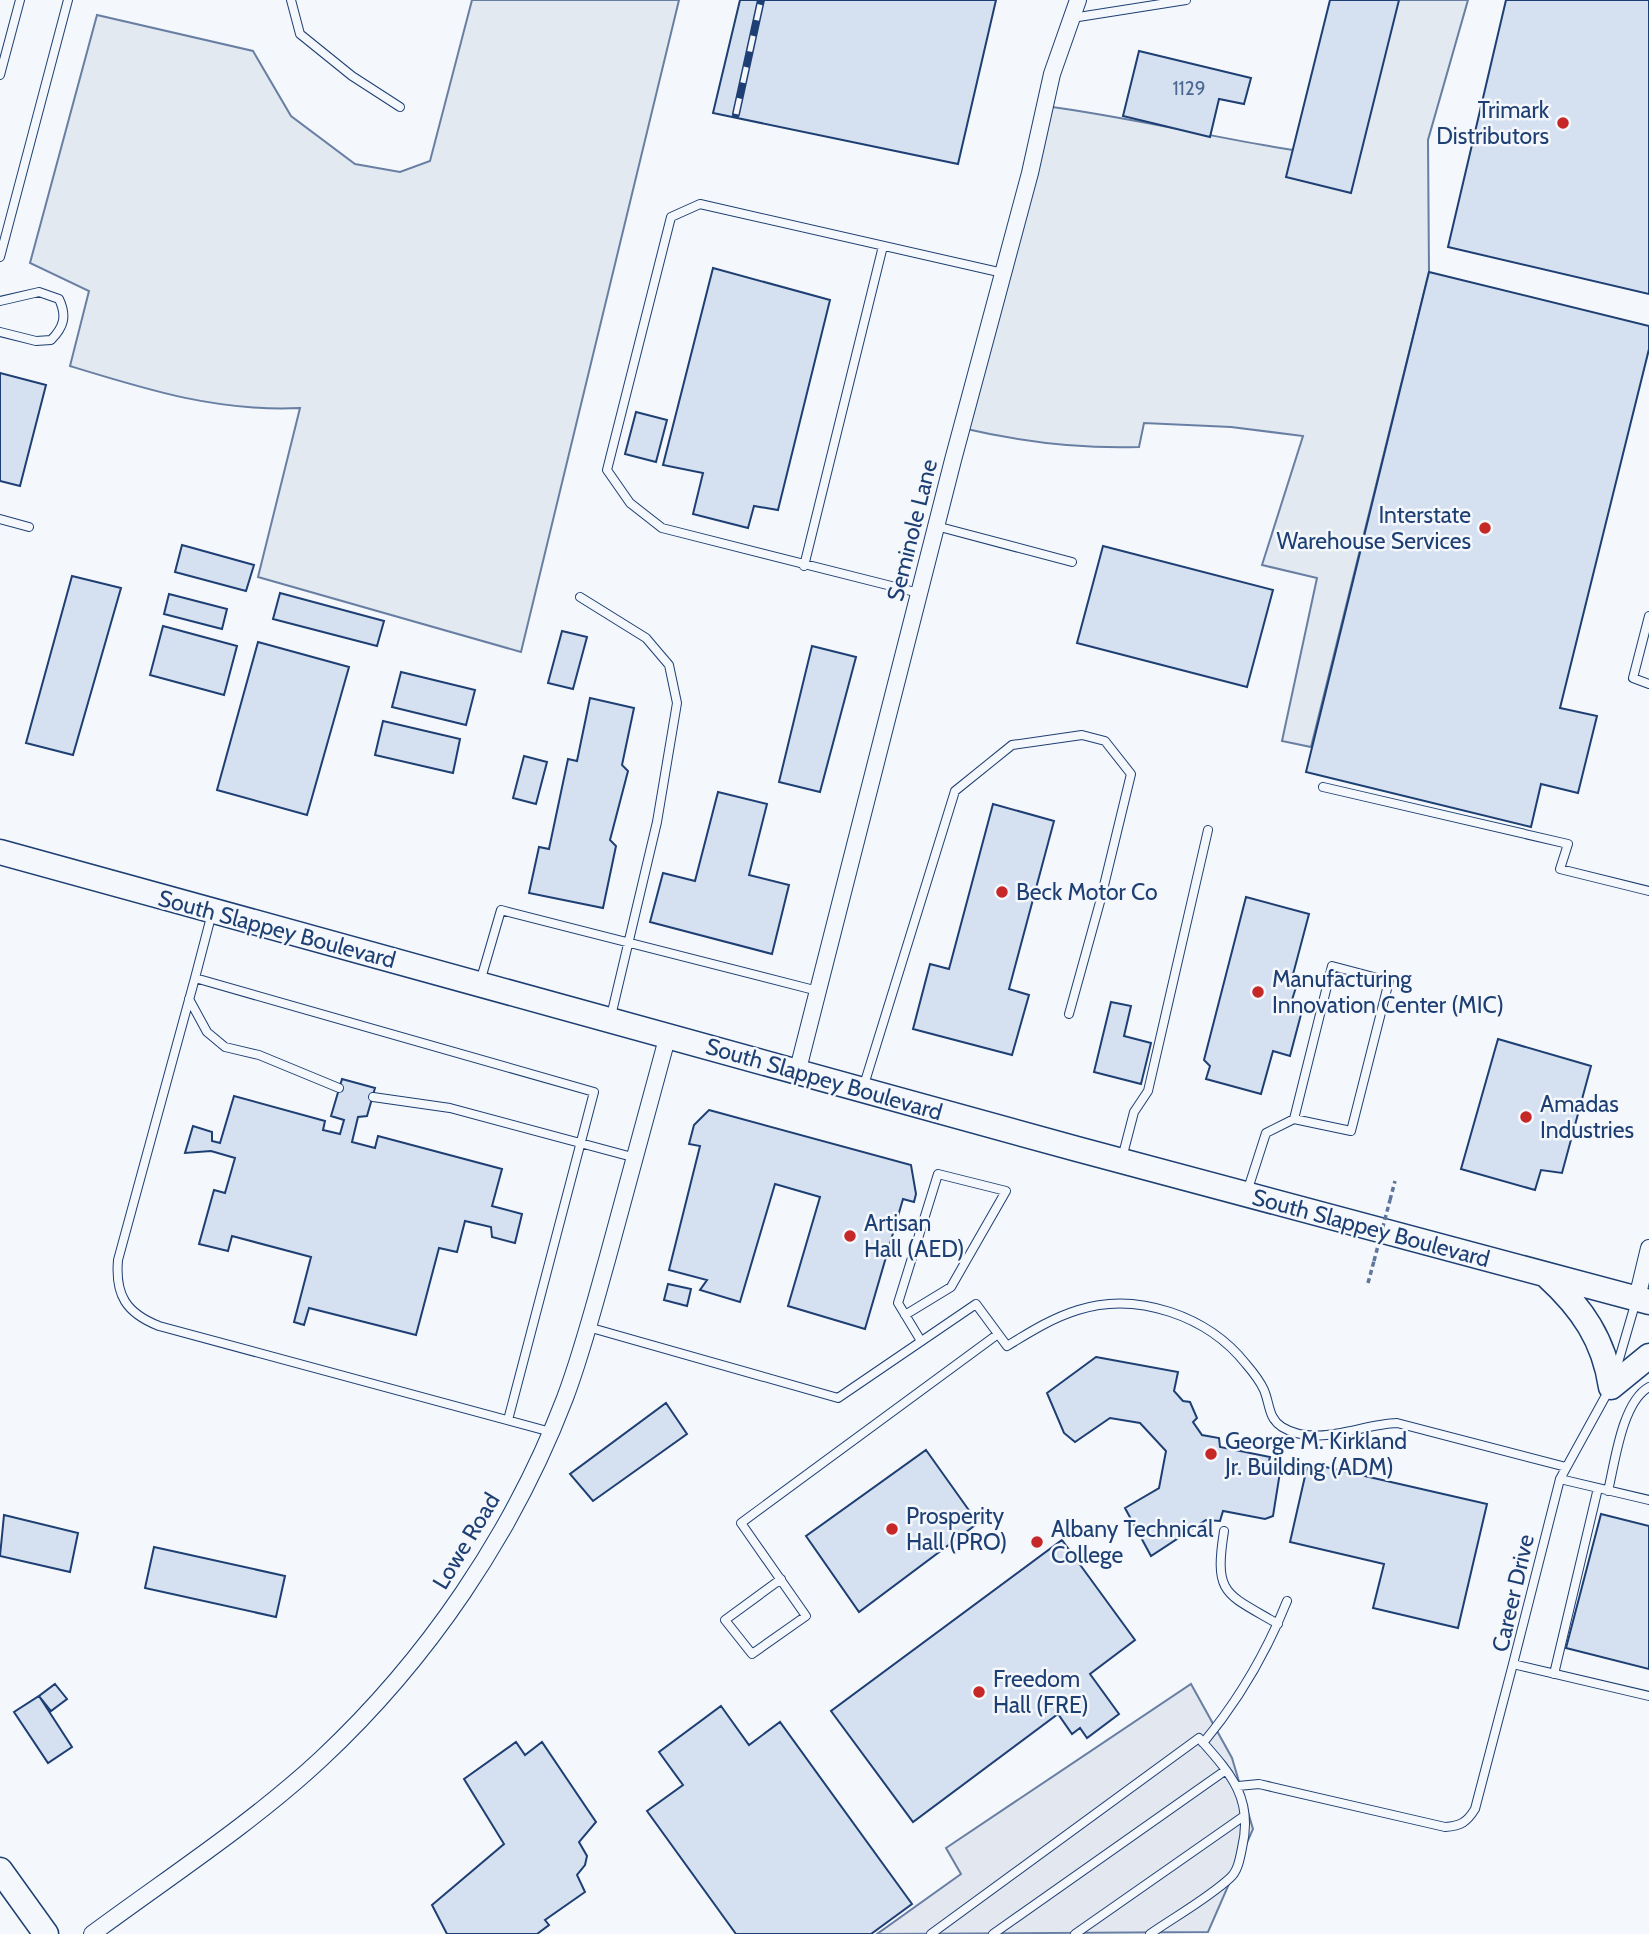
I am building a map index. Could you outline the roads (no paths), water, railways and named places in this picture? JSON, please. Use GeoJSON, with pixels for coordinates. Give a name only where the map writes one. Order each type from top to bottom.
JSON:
{"type":"FeatureCollection","features":[{"type":"Feature","properties":{"kind":"main road","name":"South Slappey Boulevard"},"geometry":{"type":"LineString","coordinates":[[0,852],[668,1035],[862,1091],[1643,1300]]}},
{"type":"Feature","properties":{"kind":"main road"},"geometry":{"type":"LineString","coordinates":[[1543,1273],[1567,1294],[1591,1325],[1603,1352],[1611,1387],[1649,1356]]}},
{"type":"Feature","properties":{"kind":"main road"},"geometry":{"type":"LineString","coordinates":[[0,1870],[46,1934]]}},
{"type":"Feature","properties":{"kind":"street","name":"Seminole Lane"},"geometry":{"type":"LineString","coordinates":[[797,1073],[936,526],[1030,173],[1052,74],[1079,0]]}},
{"type":"Feature","properties":{"kind":"street","name":"Lowe Road"},"geometry":{"type":"LineString","coordinates":[[92,1934],[252,1817],[357,1724],[418,1653],[471,1579],[519,1498],[551,1432],[588,1327],[668,1035]]}},
{"type":"Feature","properties":{"kind":"street"},"geometry":{"type":"LineString","coordinates":[[1643,1300],[1649,1248]]}},
{"type":"Feature","properties":{"kind":"lane"},"geometry":{"type":"LineString","coordinates":[[0,75],[20,0]]}},
{"type":"Feature","properties":{"kind":"lane"},"geometry":{"type":"LineString","coordinates":[[0,257],[68,0]]}},
{"type":"Feature","properties":{"kind":"lane"},"geometry":{"type":"LineString","coordinates":[[291,0],[300,34],[352,76],[400,107]]}},
{"type":"Feature","properties":{"kind":"lane"},"geometry":{"type":"LineString","coordinates":[[1072,18],[1186,0]]}},
{"type":"Feature","properties":{"kind":"lane"},"geometry":{"type":"LineString","coordinates":[[919,593],[662,528],[630,503],[607,470],[671,217],[700,204],[1003,273]]}},
{"type":"Feature","properties":{"kind":"lane"},"geometry":{"type":"LineString","coordinates":[[804,566],[883,246]]}},
{"type":"Feature","properties":{"kind":"lane"},"geometry":{"type":"LineString","coordinates":[[0,301],[39,292],[59,299],[64,312],[62,330],[51,340],[36,341],[0,331]]}},
{"type":"Feature","properties":{"kind":"lane"},"geometry":{"type":"LineString","coordinates":[[0,520],[29,527]]}},
{"type":"Feature","properties":{"kind":"lane"},"geometry":{"type":"LineString","coordinates":[[936,526],[1072,562]]}},
{"type":"Feature","properties":{"kind":"lane"},"geometry":{"type":"LineString","coordinates":[[580,597],[646,638],[669,665],[677,703],[656,822],[610,1019]]}},
{"type":"Feature","properties":{"kind":"lane"},"geometry":{"type":"LineString","coordinates":[[1649,616],[1633,678],[1649,684]]}},
{"type":"Feature","properties":{"kind":"lane"},"geometry":{"type":"LineString","coordinates":[[862,1091],[955,791],[1012,745],[1082,735],[1105,741],[1130,774],[1100,902],[1069,1014]]}},
{"type":"Feature","properties":{"kind":"lane"},"geometry":{"type":"LineString","coordinates":[[1323,787],[1568,844],[1560,869],[1649,891]]}},
{"type":"Feature","properties":{"kind":"lane"},"geometry":{"type":"LineString","coordinates":[[1121,1161],[1134,1112],[1148,1091],[1208,830]]}},
{"type":"Feature","properties":{"kind":"lane"},"geometry":{"type":"LineString","coordinates":[[480,984],[501,910],[818,991]]}},
{"type":"Feature","properties":{"kind":"lane"},"geometry":{"type":"LineString","coordinates":[[213,911],[118,1260],[118,1292],[125,1305],[143,1320],[159,1326],[551,1432]]}},
{"type":"Feature","properties":{"kind":"lane"},"geometry":{"type":"LineString","coordinates":[[1246,1195],[1266,1133],[1294,1119],[1350,1131],[1389,981],[1332,966],[1294,1119]]}},
{"type":"Feature","properties":{"kind":"lane"},"geometry":{"type":"LineString","coordinates":[[195,978],[594,1092],[508,1420]]}},
{"type":"Feature","properties":{"kind":"lane"},"geometry":{"type":"LineString","coordinates":[[189,999],[207,1032],[225,1046],[259,1055],[339,1088]]}},
{"type":"Feature","properties":{"kind":"lane"},"geometry":{"type":"LineString","coordinates":[[373,1097],[450,1108],[636,1158]]}},
{"type":"Feature","properties":{"kind":"lane"},"geometry":{"type":"LineString","coordinates":[[905,1315],[951,1287],[1006,1191],[938,1174],[898,1303],[905,1315],[921,1341]]}},
{"type":"Feature","properties":{"kind":"lane","name":"Career Drive"},"geometry":{"type":"LineString","coordinates":[[1643,1300],[1611,1387],[1560,1479],[1513,1664],[1649,1696]]}},
{"type":"Feature","properties":{"kind":"lane"},"geometry":{"type":"LineString","coordinates":[[588,1327],[838,1398],[976,1304],[1007,1346],[1049,1320],[1081,1309],[1121,1306],[1166,1309],[1198,1323],[1226,1343],[1246,1363],[1264,1389],[1272,1417],[1283,1428],[1315,1437],[1377,1423],[1397,1423],[1566,1467]]}},
{"type":"Feature","properties":{"kind":"lane"},"geometry":{"type":"LineString","coordinates":[[781,1579],[725,1620],[752,1654],[806,1616],[781,1579],[741,1523],[998,1334]]}},
{"type":"Feature","properties":{"kind":"lane"},"geometry":{"type":"LineString","coordinates":[[1608,1490],[1628,1413],[1641,1392],[1649,1387]]}},
{"type":"Feature","properties":{"kind":"lane"},"geometry":{"type":"LineString","coordinates":[[1560,1479],[1649,1500]]}},
{"type":"Feature","properties":{"kind":"lane"},"geometry":{"type":"LineString","coordinates":[[1555,1674],[1598,1488]]}},
{"type":"Feature","properties":{"kind":"lane"},"geometry":{"type":"LineString","coordinates":[[1224,1531],[1219,1564],[1222,1583],[1245,1605],[1278,1624]]}},
{"type":"Feature","properties":{"kind":"lane"},"geometry":{"type":"LineString","coordinates":[[1203,1742],[1223,1719],[1278,1624],[1287,1601]]}},
{"type":"Feature","properties":{"kind":"lane"},"geometry":{"type":"LineString","coordinates":[[1238,1786],[1259,1784],[1445,1827],[1459,1826],[1468,1821],[1475,1809],[1513,1664]]}},
{"type":"Feature","properties":{"kind":"lane"},"geometry":{"type":"LineString","coordinates":[[931,1934],[1199,1738],[1238,1786],[1244,1816],[1244,1838],[1231,1877],[1150,1934]]}},
{"type":"Feature","properties":{"kind":"lane"},"geometry":{"type":"LineString","coordinates":[[993,1934],[1226,1770]]}},
{"type":"Feature","properties":{"kind":"lane"},"geometry":{"type":"LineString","coordinates":[[1074,1934],[1244,1816]]}},
{"type":"Feature","properties":{"kind":"railway"},"geometry":{"type":"LineString","coordinates":[[736,114],[761,0]]}},
{"type":"Feature","properties":{"kind":"place","name":"Trimark Distributors"},"geometry":{"type":"Point","coordinates":[1563,123]}},
{"type":"Feature","properties":{"kind":"place","name":"Interstate Warehouse Services"},"geometry":{"type":"Point","coordinates":[1485,528]}},
{"type":"Feature","properties":{"kind":"place","name":"Beck Motor Co"},"geometry":{"type":"Point","coordinates":[1002,892]}},
{"type":"Feature","properties":{"kind":"place","name":"Manufacturing Innovation Center (MIC)"},"geometry":{"type":"Point","coordinates":[1258,992]}},
{"type":"Feature","properties":{"kind":"place","name":"Amadas Industries"},"geometry":{"type":"Point","coordinates":[1526,1117]}},
{"type":"Feature","properties":{"kind":"place","name":"Artisan Hall (AED)"},"geometry":{"type":"Point","coordinates":[850,1236]}},
{"type":"Feature","properties":{"kind":"place","name":"George M. Kirkland Jr. Building (ADM)"},"geometry":{"type":"Point","coordinates":[1211,1454]}},
{"type":"Feature","properties":{"kind":"place","name":"Prosperity Hall (PRO)"},"geometry":{"type":"Point","coordinates":[892,1529]}},
{"type":"Feature","properties":{"kind":"place","name":"Albany Technical College"},"geometry":{"type":"Point","coordinates":[1037,1542]}},
{"type":"Feature","properties":{"kind":"place","name":"Freedom Hall (FRE)"},"geometry":{"type":"Point","coordinates":[979,1692]}}]}
